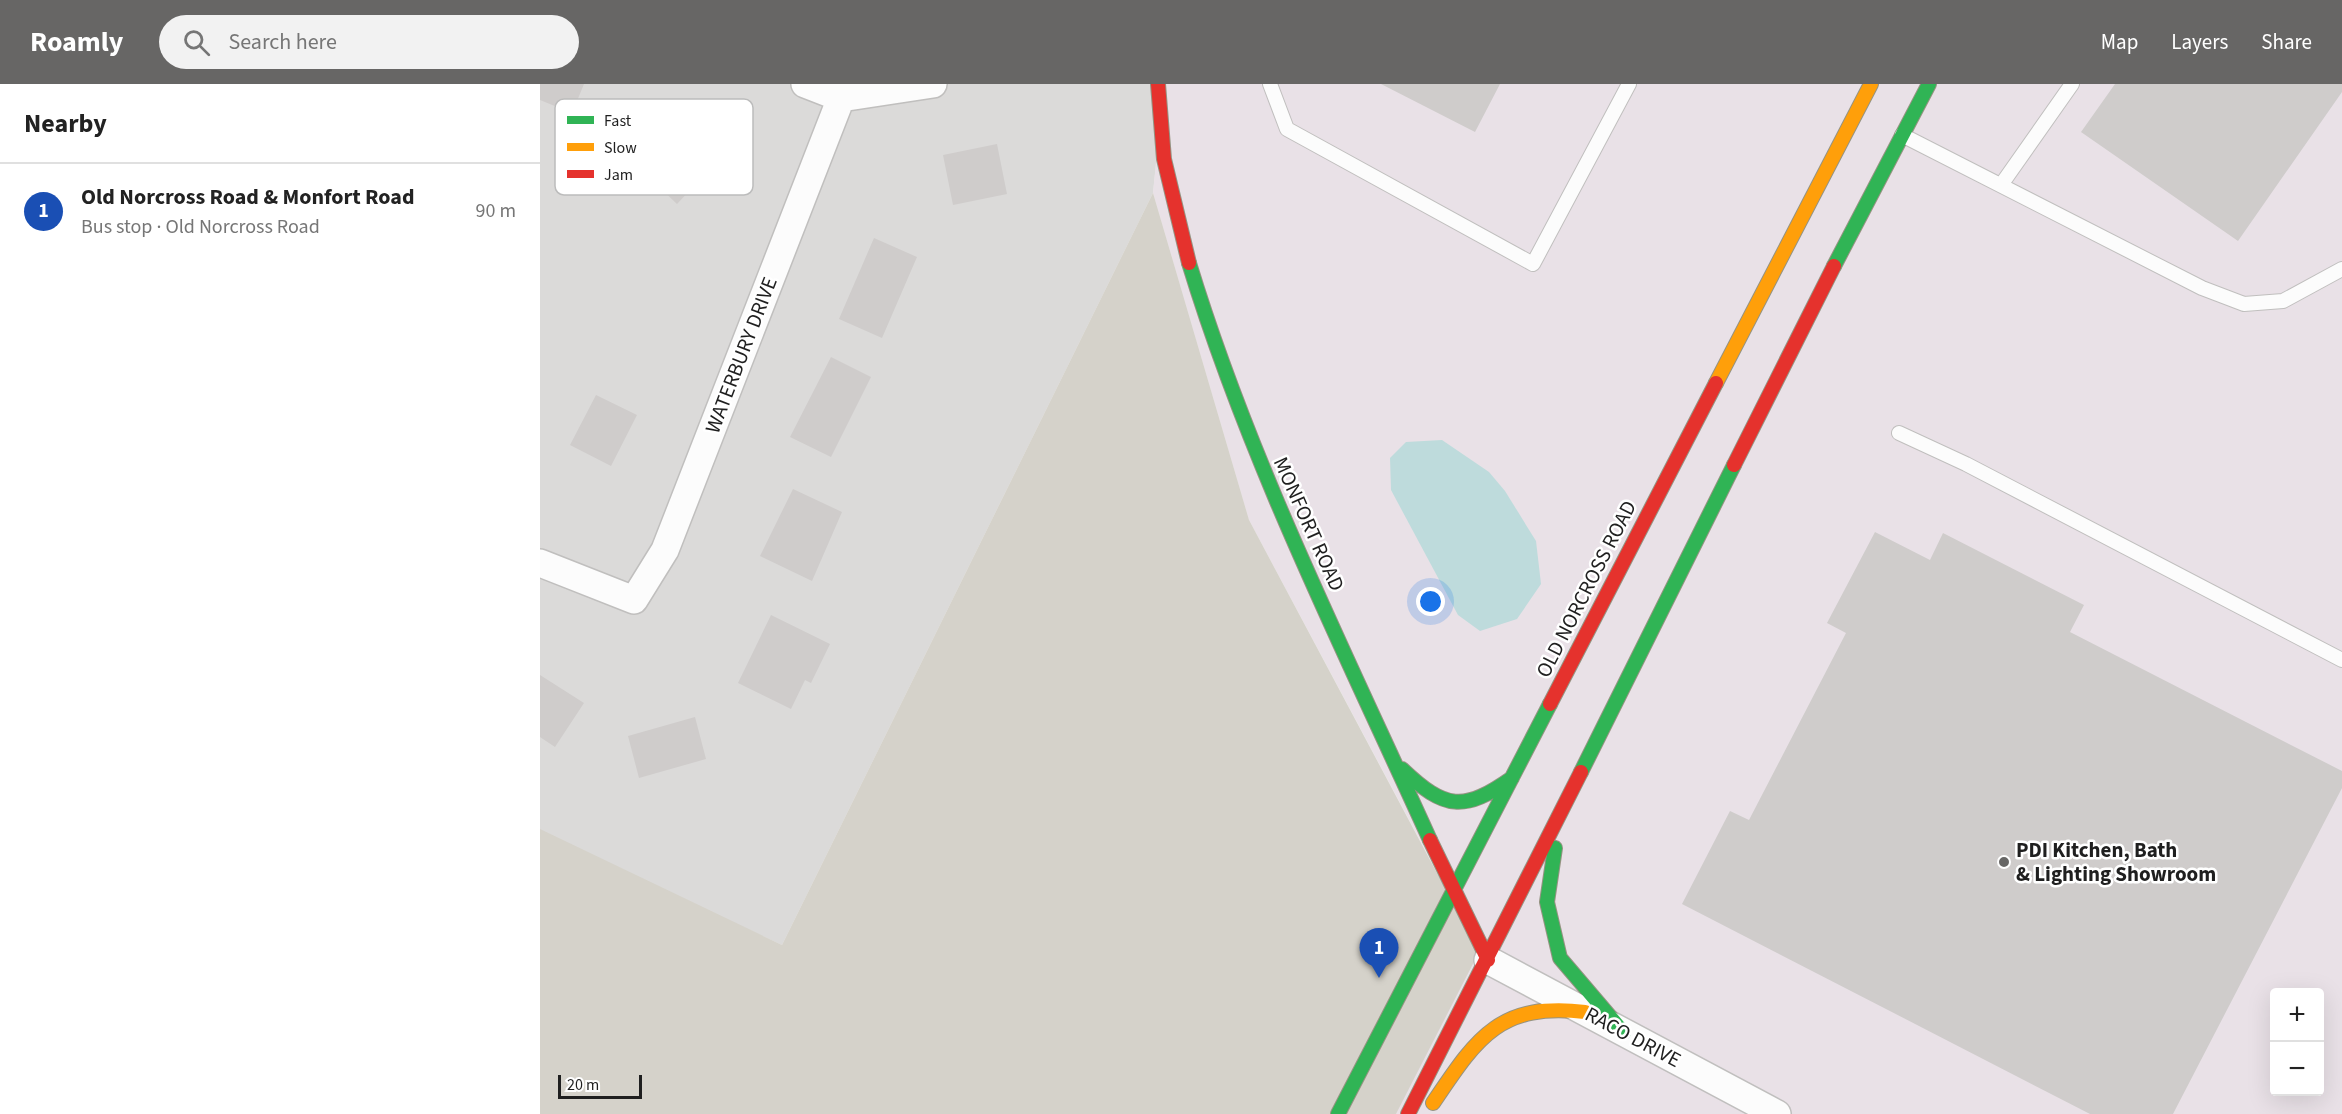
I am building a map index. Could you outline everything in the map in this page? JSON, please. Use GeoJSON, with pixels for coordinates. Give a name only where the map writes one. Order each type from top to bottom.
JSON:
{"type":"FeatureCollection","features":[{"type":"Feature","properties":{"kind":"main road","name":"MONFORT ROAD"},"geometry":{"type":"LineString","coordinates":[[1158,84],[1165,167],[1200,306],[1257,461],[1453,891],[1488,960]]}},
{"type":"Feature","properties":{"kind":"main road","name":"OLD NORCROSS ROAD"},"geometry":{"type":"LineString","coordinates":[[1338,1114],[1871,84]]}},
{"type":"Feature","properties":{"kind":"main road"},"geometry":{"type":"LineString","coordinates":[[1408,1114],[1560,818],[1828,276],[1929,84]]}},
{"type":"Feature","properties":{"kind":"main road"},"geometry":{"type":"LineString","coordinates":[[1397,764],[1424,791],[1454,802],[1479,800],[1512,778]]}},
{"type":"Feature","properties":{"kind":"main road"},"geometry":{"type":"LineString","coordinates":[[1560,818],[1547,902],[1560,958],[1624,1033]]}},
{"type":"Feature","properties":{"kind":"main road"},"geometry":{"type":"LineString","coordinates":[[1425,1114],[1480,1037],[1500,1024],[1529,1011],[1585,1012]]}},
{"type":"Feature","properties":{"kind":"street"},"geometry":{"type":"LineString","coordinates":[[805,84],[841,98],[933,84]]}},
{"type":"Feature","properties":{"kind":"street","name":"WATERBURY DRIVE"},"geometry":{"type":"LineString","coordinates":[[540,563],[634,600],[665,550],[841,98]]}},
{"type":"Feature","properties":{"kind":"street","name":"RACO DRIVE"},"geometry":{"type":"LineString","coordinates":[[1488,960],[1777,1114]]}},
{"type":"Feature","properties":{"kind":"lane"},"geometry":{"type":"LineString","coordinates":[[1270,84],[1287,129],[1533,264],[1629,84]]}},
{"type":"Feature","properties":{"kind":"lane"},"geometry":{"type":"LineString","coordinates":[[2001,185],[2072,84]]}},
{"type":"Feature","properties":{"kind":"lane"},"geometry":{"type":"LineString","coordinates":[[1902,135],[2202,288],[2244,304],[2283,302],[2342,269]]}},
{"type":"Feature","properties":{"kind":"lane"},"geometry":{"type":"LineString","coordinates":[[1899,433],[1966,464],[2342,660]]}},
{"type":"Feature","properties":{"kind":"shaded area"},"geometry":{"type":"Polygon","coordinates":[[[540,84],[1164,84],[1153,193],[782,945],[540,833],[540,84]]]}},
{"type":"Feature","properties":{"kind":"shaded area"},"geometry":{"type":"Polygon","coordinates":[[[1164,84],[2342,84],[2342,1114],[1396,1114],[1458,911],[1249,520],[1153,193],[1164,84]]]}},
{"type":"Feature","properties":{"kind":"shaded area"},"geometry":{"type":"Polygon","coordinates":[[[1153,193],[1249,520],[1479,952],[1396,1114],[540,1114],[540,829],[782,945],[1153,193]]]}},
{"type":"Feature","properties":{"kind":"water"},"geometry":{"type":"Polygon","coordinates":[[[1442,440],[1489,472],[1505,491],[1536,541],[1541,584],[1517,619],[1480,631],[1458,615],[1391,490],[1390,458],[1406,442],[1442,440]]]}},
{"type":"Feature","properties":{"kind":"building"},"geometry":{"type":"Polygon","coordinates":[[[540,84],[584,84],[578,99],[555,99],[555,106],[540,100],[540,84]]]}},
{"type":"Feature","properties":{"kind":"building"},"geometry":{"type":"Polygon","coordinates":[[[1381,84],[1500,84],[1475,132],[1381,84]]]}},
{"type":"Feature","properties":{"kind":"building"},"geometry":{"type":"Polygon","coordinates":[[[2115,84],[2342,84],[2342,92],[2238,241],[2081,132],[2115,84]]]}},
{"type":"Feature","properties":{"kind":"building"},"geometry":{"type":"Polygon","coordinates":[[[997,144],[1007,194],[953,205],[943,155],[997,144]]]}},
{"type":"Feature","properties":{"kind":"building"},"geometry":{"type":"Polygon","coordinates":[[[668,195],[685,195],[677,204],[668,195]]]}},
{"type":"Feature","properties":{"kind":"building"},"geometry":{"type":"Polygon","coordinates":[[[874,238],[917,257],[882,338],[839,319],[874,238]]]}},
{"type":"Feature","properties":{"kind":"building"},"geometry":{"type":"Polygon","coordinates":[[[831,357],[871,377],[831,457],[790,437],[831,357]]]}},
{"type":"Feature","properties":{"kind":"building"},"geometry":{"type":"Polygon","coordinates":[[[596,395],[637,415],[611,466],[570,445],[596,395]]]}},
{"type":"Feature","properties":{"kind":"building"},"geometry":{"type":"Polygon","coordinates":[[[793,489],[842,512],[812,581],[760,556],[793,489]]]}},
{"type":"Feature","properties":{"kind":"building","name":"PDI Kitchen, Bath & Lighting Showroom"},"geometry":{"type":"Polygon","coordinates":[[[1875,532],[1930,560],[1943,533],[2084,605],[2070,632],[2342,771],[2342,788],[2173,1114],[2090,1114],[1682,904],[1730,811],[1749,820],[1846,633],[1827,623],[1875,532]]]}},
{"type":"Feature","properties":{"kind":"building"},"geometry":{"type":"Polygon","coordinates":[[[771,615],[830,644],[811,683],[805,680],[791,709],[738,683],[771,615]]]}},
{"type":"Feature","properties":{"kind":"building"},"geometry":{"type":"Polygon","coordinates":[[[540,675],[584,703],[555,747],[540,737],[540,675]]]}},
{"type":"Feature","properties":{"kind":"building"},"geometry":{"type":"Polygon","coordinates":[[[695,717],[706,759],[639,778],[628,736],[695,717]]]}},
{"type":"Feature","properties":{"kind":"traffic: fast"},"geometry":{"type":"LineString","coordinates":[[1834,266],[1929,84]]}},
{"type":"Feature","properties":{"kind":"traffic: fast"},"geometry":{"type":"LineString","coordinates":[[1189,263],[1213,337],[1269,483],[1430,840]]}},
{"type":"Feature","properties":{"kind":"traffic: fast"},"geometry":{"type":"LineString","coordinates":[[1581,772],[1734,465]]}},
{"type":"Feature","properties":{"kind":"traffic: fast"},"geometry":{"type":"LineString","coordinates":[[1338,1114],[1550,704]]}},
{"type":"Feature","properties":{"kind":"traffic: fast"},"geometry":{"type":"LineString","coordinates":[[1402,769],[1431,792],[1443,799],[1455,802],[1481,797],[1512,778]]}},
{"type":"Feature","properties":{"kind":"traffic: fast"},"geometry":{"type":"LineString","coordinates":[[1555,848],[1547,902],[1560,958],[1624,1033]]}},
{"type":"Feature","properties":{"kind":"traffic: slow"},"geometry":{"type":"LineString","coordinates":[[1716,383],[1871,84]]}},
{"type":"Feature","properties":{"kind":"traffic: slow"},"geometry":{"type":"LineString","coordinates":[[1433,1103],[1463,1060],[1493,1029],[1511,1019],[1531,1013],[1556,1010],[1585,1012]]}},
{"type":"Feature","properties":{"kind":"traffic: jam"},"geometry":{"type":"LineString","coordinates":[[1158,84],[1164,159],[1189,263]]}},
{"type":"Feature","properties":{"kind":"traffic: jam"},"geometry":{"type":"LineString","coordinates":[[1734,465],[1834,266]]}},
{"type":"Feature","properties":{"kind":"traffic: jam"},"geometry":{"type":"LineString","coordinates":[[1550,704],[1716,383]]}},
{"type":"Feature","properties":{"kind":"traffic: jam"},"geometry":{"type":"LineString","coordinates":[[1408,1114],[1581,772]]}},
{"type":"Feature","properties":{"kind":"traffic: jam"},"geometry":{"type":"LineString","coordinates":[[1430,840],[1488,960]]}},
{"type":"Feature","properties":{"kind":"place","name":"PDI Kitchen, Bath & Lighting Showroom"},"geometry":{"type":"Point","coordinates":[2004,862]}},
{"type":"Feature","properties":{"kind":"place","name":"Old Norcross Road & Monfort Road"},"geometry":{"type":"Point","coordinates":[1379,978]}}]}
